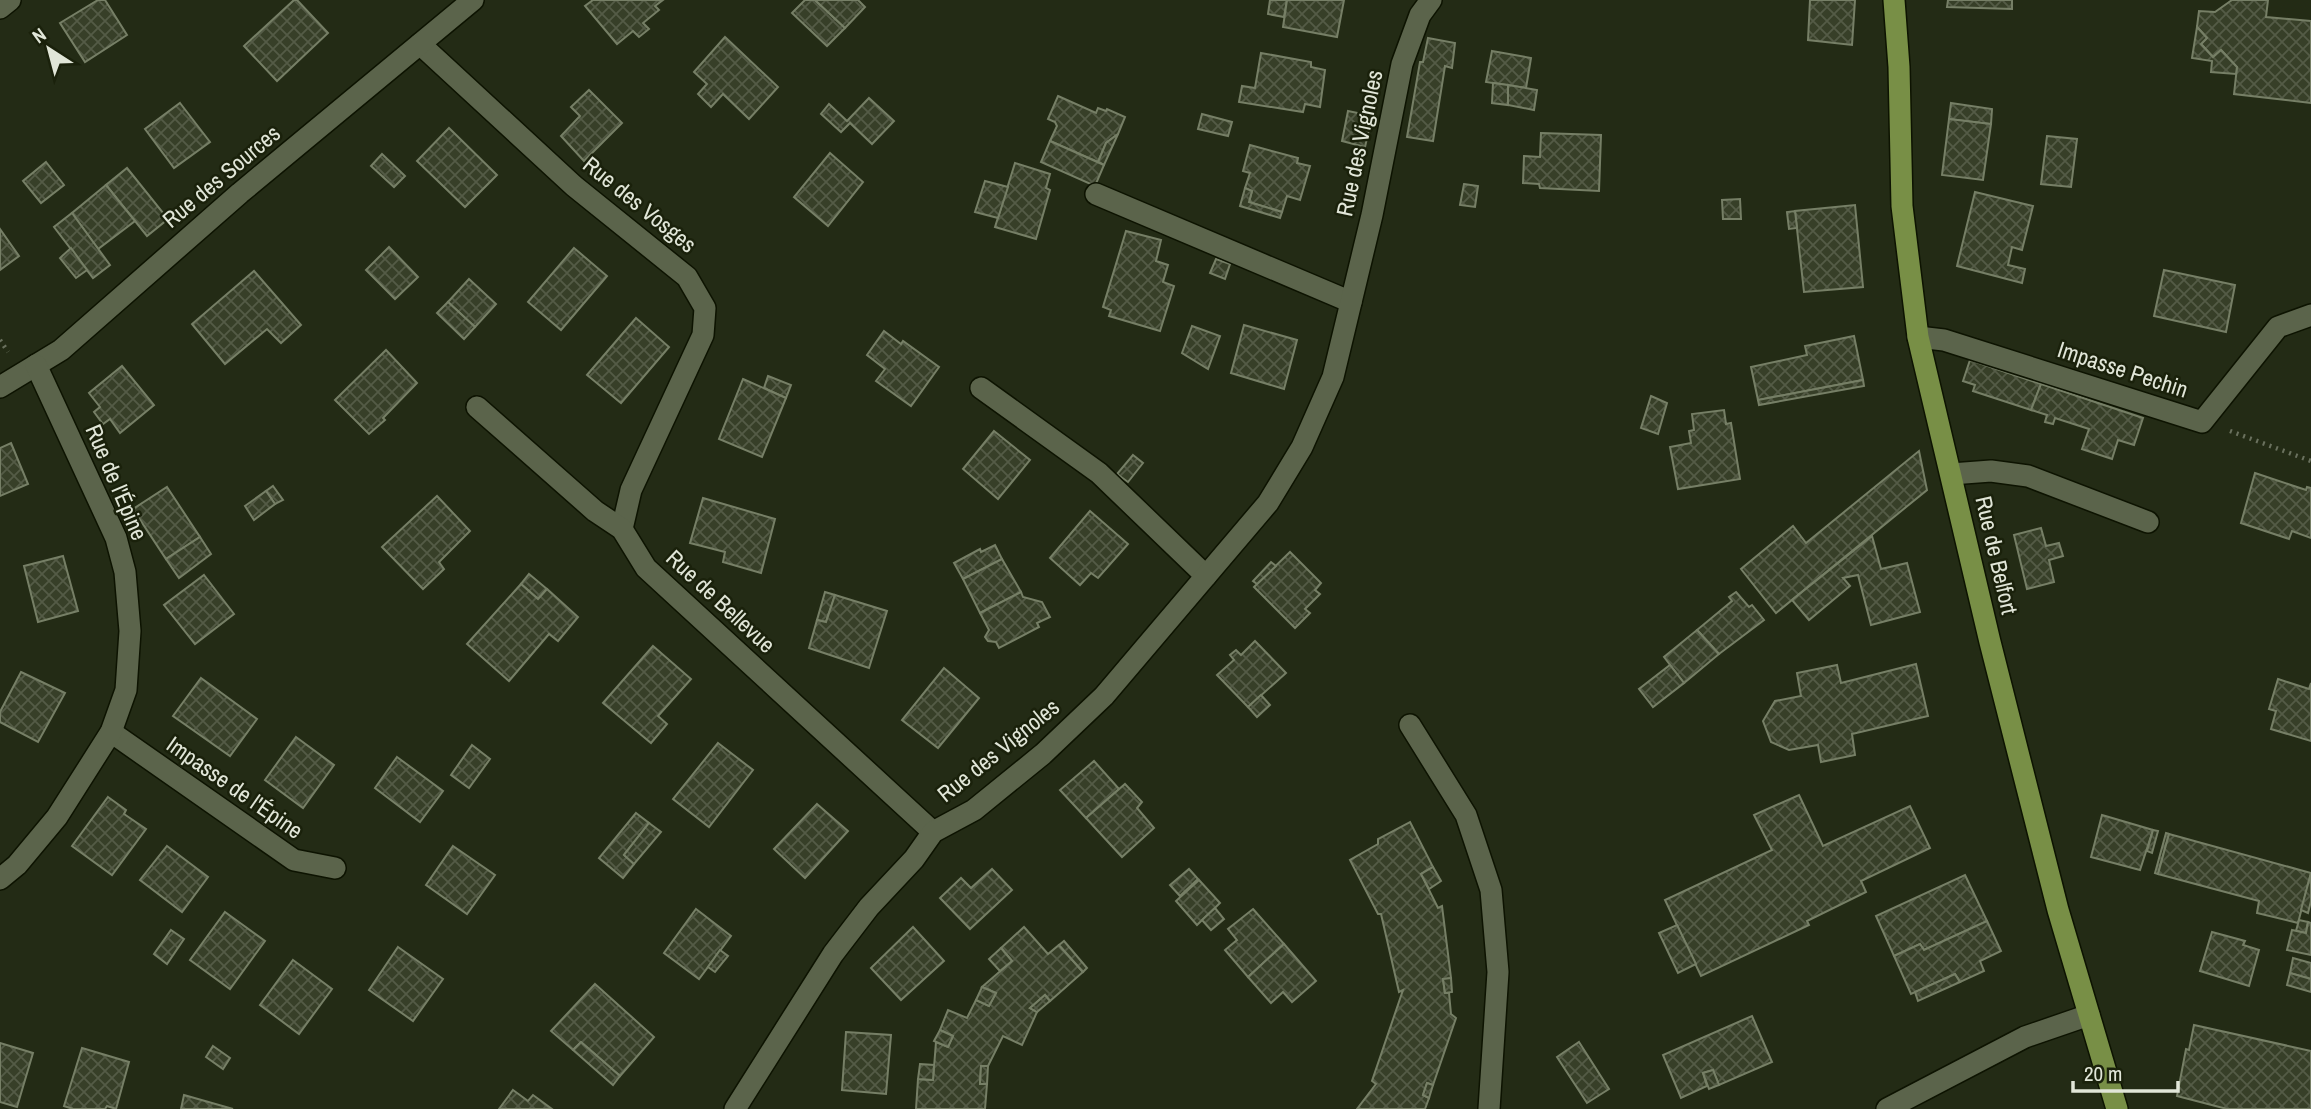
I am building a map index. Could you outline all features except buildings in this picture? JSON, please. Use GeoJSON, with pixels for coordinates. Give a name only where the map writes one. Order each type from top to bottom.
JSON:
{"type":"FeatureCollection","features":[{"type":"Feature","properties":{"kind":"main road","name":"Rue de Belfort"},"geometry":{"type":"LineString","coordinates":[[1894,0],[1899,67],[1902,206],[1918,337],[2000,682],[2058,910],[2118,1109]]}},
{"type":"Feature","properties":{"kind":"street"},"geometry":{"type":"LineString","coordinates":[[0,8],[10,0]]}},
{"type":"Feature","properties":{"kind":"street","name":"Rue des Sources"},"geometry":{"type":"LineString","coordinates":[[0,387],[61,350],[240,193],[472,0]]}},
{"type":"Feature","properties":{"kind":"street","name":"Rue des Vignoles"},"geometry":{"type":"LineString","coordinates":[[744,1105],[833,954],[869,907],[914,859],[933,832],[974,810],[1042,754],[1104,696],[1268,503],[1302,447],[1333,377],[1372,215],[1402,64],[1420,15],[1432,0]]}},
{"type":"Feature","properties":{"kind":"street","name":"Rue des Vosges"},"geometry":{"type":"LineString","coordinates":[[420,44],[574,186],[687,277],[705,308],[703,335],[631,491],[622,529]]}},
{"type":"Feature","properties":{"kind":"street"},"geometry":{"type":"LineString","coordinates":[[1096,194],[1351,302]]}},
{"type":"Feature","properties":{"kind":"street","name":"Impasse Pechin"},"geometry":{"type":"LineString","coordinates":[[1918,337],[1944,340],[2202,422],[2278,327],[2311,315]]}},
{"type":"Feature","properties":{"kind":"street","name":"Rue de l'Épine"},"geometry":{"type":"LineString","coordinates":[[0,879],[18,865],[57,817],[111,732],[126,690],[130,632],[125,572],[116,538],[36,365]]}},
{"type":"Feature","properties":{"kind":"street"},"geometry":{"type":"LineString","coordinates":[[981,388],[1099,473],[1206,576]]}},
{"type":"Feature","properties":{"kind":"street","name":"Rue de Bellevue"},"geometry":{"type":"LineString","coordinates":[[477,407],[595,511],[622,529],[646,568],[933,832]]}},
{"type":"Feature","properties":{"kind":"street"},"geometry":{"type":"LineString","coordinates":[[1951,474],[1991,471],[2028,476],[2148,522]]}},
{"type":"Feature","properties":{"kind":"street"},"geometry":{"type":"LineString","coordinates":[[1410,725],[1465,815],[1491,890],[1498,972],[1489,1109]]}},
{"type":"Feature","properties":{"kind":"street","name":"Impasse de l'Épine"},"geometry":{"type":"LineString","coordinates":[[111,732],[294,860],[335,868]]}},
{"type":"Feature","properties":{"kind":"street"},"geometry":{"type":"LineString","coordinates":[[1887,1109],[2025,1037],[2089,1015]]}},
{"type":"Feature","properties":{"kind":"path"},"geometry":{"type":"LineString","coordinates":[[2202,422],[2311,461]]}}]}
